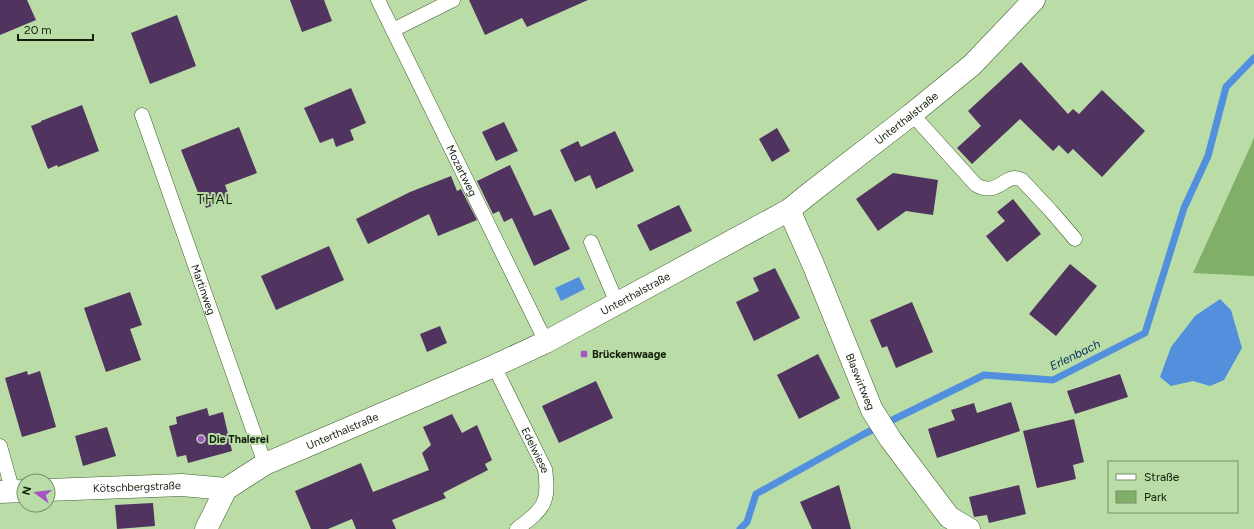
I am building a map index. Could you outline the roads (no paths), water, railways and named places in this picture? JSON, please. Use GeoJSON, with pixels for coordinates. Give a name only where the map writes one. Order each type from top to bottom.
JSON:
{"type":"FeatureCollection","features":[{"type":"Feature","properties":{"kind":"street","name":"Unterthalstraße"},"geometry":{"type":"LineString","coordinates":[[226,489],[265,464],[494,366],[546,342],[789,210],[972,65],[1034,0]]}},
{"type":"Feature","properties":{"kind":"street","name":"Blaswirtweg"},"geometry":{"type":"LineString","coordinates":[[789,210],[813,264],[872,410],[891,440],[949,517],[969,529]]}},
{"type":"Feature","properties":{"kind":"street","name":"Kötschbergstraße"},"geometry":{"type":"LineString","coordinates":[[56,490],[182,485],[226,489]]}},
{"type":"Feature","properties":{"kind":"street"},"geometry":{"type":"LineString","coordinates":[[206,529],[226,489]]}},
{"type":"Feature","properties":{"kind":"lane","name":"Mozartweg"},"geometry":{"type":"LineString","coordinates":[[378,0],[546,342]]}},
{"type":"Feature","properties":{"kind":"lane"},"geometry":{"type":"LineString","coordinates":[[393,30],[453,0]]}},
{"type":"Feature","properties":{"kind":"lane"},"geometry":{"type":"LineString","coordinates":[[912,114],[976,185],[982,188],[992,189],[1014,178],[1022,180],[1075,239]]}},
{"type":"Feature","properties":{"kind":"lane","name":"Martinweg"},"geometry":{"type":"LineString","coordinates":[[142,115],[265,464]]}},
{"type":"Feature","properties":{"kind":"lane"},"geometry":{"type":"LineString","coordinates":[[591,242],[617,303]]}},
{"type":"Feature","properties":{"kind":"lane","name":"Edelwiese"},"geometry":{"type":"LineString","coordinates":[[494,366],[545,469],[547,485],[546,500],[541,509],[517,529]]}},
{"type":"Feature","properties":{"kind":"lane"},"geometry":{"type":"LineString","coordinates":[[0,446],[12,491]]}},
{"type":"Feature","properties":{"kind":"water"},"geometry":{"type":"Polygon","coordinates":[[[579,277],[585,289],[561,301],[555,288],[579,277]]]}},
{"type":"Feature","properties":{"kind":"water"},"geometry":{"type":"Polygon","coordinates":[[[1220,299],[1231,310],[1242,348],[1224,380],[1210,386],[1193,381],[1171,386],[1160,377],[1171,347],[1195,316],[1220,299]]]}},
{"type":"Feature","properties":{"kind":"waterway","name":"Erlenbach"},"geometry":{"type":"LineString","coordinates":[[740,529],[747,522],[756,494],[864,434],[984,375],[1053,380],[1145,333],[1184,208],[1208,156],[1226,87],[1254,58]]}},
{"type":"Feature","properties":{"kind":"place","name":"Brückenwaage"},"geometry":{"type":"Point","coordinates":[584,354]}},
{"type":"Feature","properties":{"kind":"place","name":"Die Thalerei"},"geometry":{"type":"Point","coordinates":[201,439]}},
{"type":"Feature","properties":{"kind":"district","name":"THAL"},"geometry":{"type":"Point","coordinates":[215,199]}}]}
